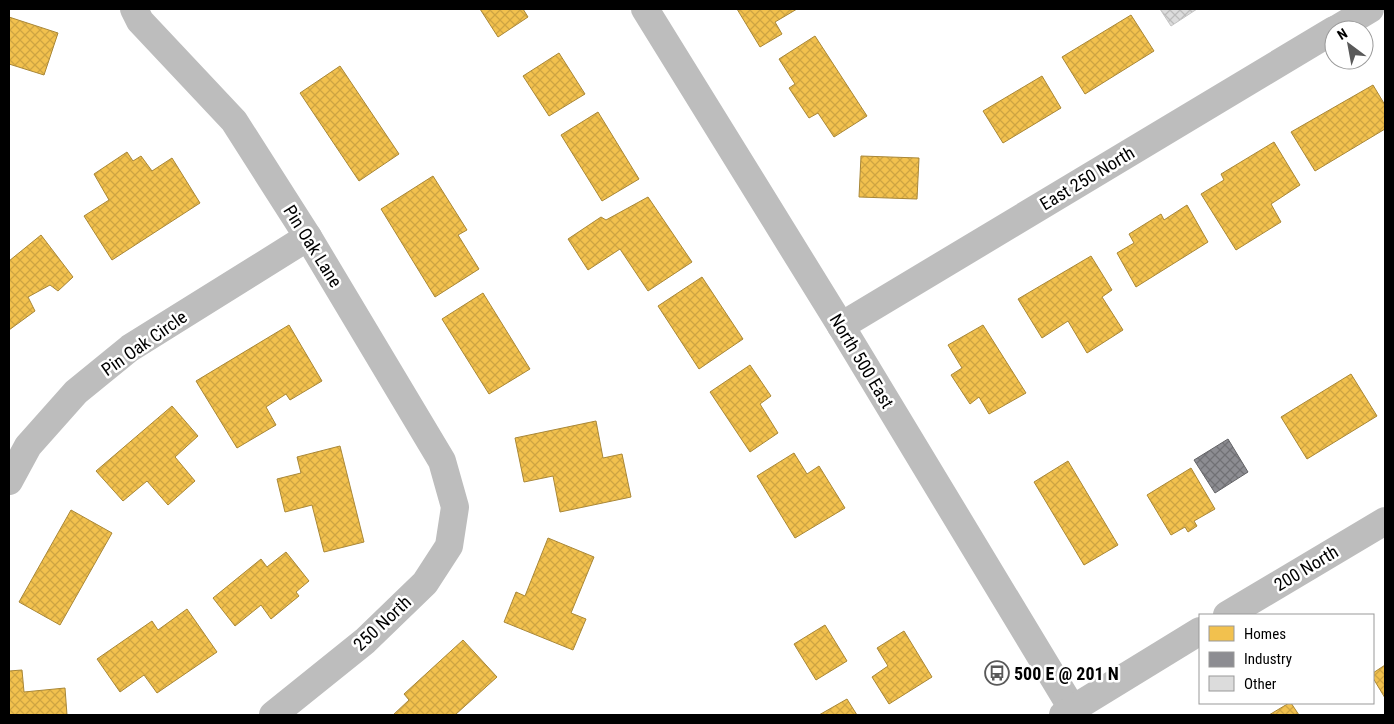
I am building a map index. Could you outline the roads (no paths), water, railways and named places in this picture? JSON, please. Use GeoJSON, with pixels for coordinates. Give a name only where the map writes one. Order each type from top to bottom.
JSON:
{"type":"FeatureCollection","features":[{"type":"Feature","properties":{"kind":"street","name":"Pin Oak Lane"},"geometry":{"type":"LineString","coordinates":[[134,9],[140,21],[234,121],[308,237],[442,461],[455,507]]}},
{"type":"Feature","properties":{"kind":"street","name":"North 500 East"},"geometry":{"type":"LineString","coordinates":[[645,9],[841,326],[1071,713]]}},
{"type":"Feature","properties":{"kind":"street","name":"East 250 North"},"geometry":{"type":"LineString","coordinates":[[1351,20],[1370,9]]}},
{"type":"Feature","properties":{"kind":"street","name":"East 250 North"},"geometry":{"type":"LineString","coordinates":[[841,326],[1324,36]]}},
{"type":"Feature","properties":{"kind":"street","name":"Pin Oak Circle"},"geometry":{"type":"LineString","coordinates":[[9,481],[28,446],[76,392],[130,348],[308,237]]}},
{"type":"Feature","properties":{"kind":"street","name":"250 North"},"geometry":{"type":"LineString","coordinates":[[274,715],[365,641],[426,583],[448,546],[455,507]]}},
{"type":"Feature","properties":{"kind":"street","name":"200 North"},"geometry":{"type":"LineString","coordinates":[[1229,614],[1385,521]]}},
{"type":"Feature","properties":{"kind":"street"},"geometry":{"type":"LineString","coordinates":[[1071,713],[1199,633]]}},
{"type":"Feature","properties":{"kind":"place","name":"500 E @ 201 N"},"geometry":{"type":"Point","coordinates":[997,673]}}]}
